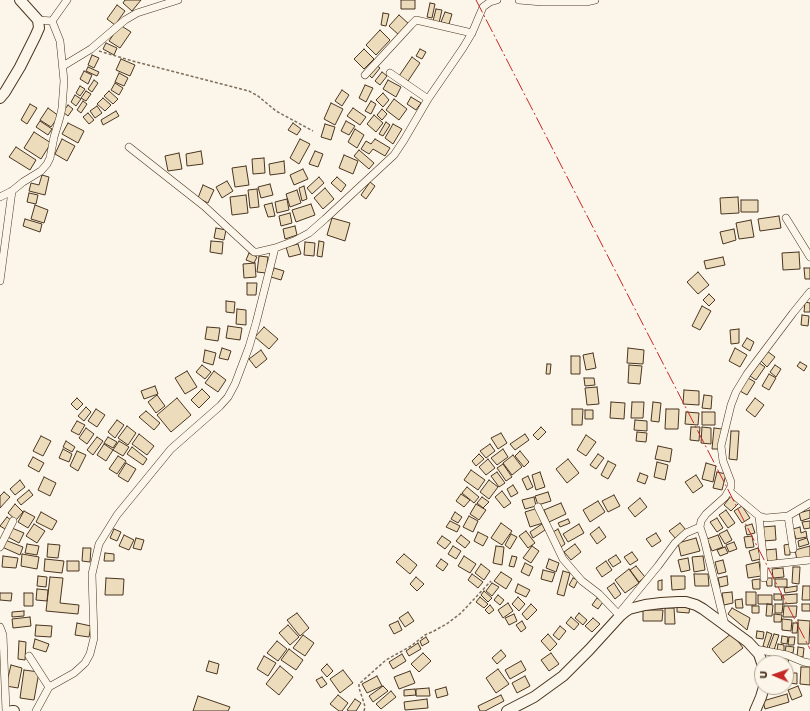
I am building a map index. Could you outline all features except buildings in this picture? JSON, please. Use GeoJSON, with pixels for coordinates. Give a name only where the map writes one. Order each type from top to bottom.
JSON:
{"type":"FeatureCollection","features":[{"type":"Feature","properties":{"kind":"main road"},"geometry":{"type":"LineString","coordinates":[[0,98],[20,68],[39,28],[38,20],[20,0]]}},
{"type":"Feature","properties":{"kind":"main road"},"geometry":{"type":"LineString","coordinates":[[507,711],[534,697],[563,676],[589,650],[620,615],[630,609],[645,605],[686,602],[696,605],[748,642],[759,655]]}},
{"type":"Feature","properties":{"kind":"main road"},"geometry":{"type":"LineString","coordinates":[[754,711],[762,695]]}},
{"type":"Feature","properties":{"kind":"street"},"geometry":{"type":"LineString","coordinates":[[52,21],[67,0]]}},
{"type":"Feature","properties":{"kind":"street"},"geometry":{"type":"LineString","coordinates":[[63,66],[91,49],[125,20],[137,13],[178,0]]}},
{"type":"Feature","properties":{"kind":"street"},"geometry":{"type":"LineString","coordinates":[[129,148],[204,206],[254,252],[275,248],[294,241],[309,233],[394,155],[428,99],[458,57],[472,33],[481,10],[489,1],[497,0]]}},
{"type":"Feature","properties":{"kind":"street"},"geometry":{"type":"LineString","coordinates":[[519,0],[542,2],[586,2],[595,0]]}},
{"type":"Feature","properties":{"kind":"street"},"geometry":{"type":"LineString","coordinates":[[38,20],[52,21]]}},
{"type":"Feature","properties":{"kind":"street"},"geometry":{"type":"LineString","coordinates":[[364,75],[416,20],[472,33]]}},
{"type":"Feature","properties":{"kind":"street"},"geometry":{"type":"LineString","coordinates":[[0,197],[41,170],[50,158],[62,108],[64,81],[60,41],[52,21]]}},
{"type":"Feature","properties":{"kind":"street"},"geometry":{"type":"LineString","coordinates":[[390,74],[428,99]]}},
{"type":"Feature","properties":{"kind":"street"},"geometry":{"type":"LineString","coordinates":[[0,281],[12,190]]}},
{"type":"Feature","properties":{"kind":"street"},"geometry":{"type":"LineString","coordinates":[[786,218],[810,257]]}},
{"type":"Feature","properties":{"kind":"street"},"geometry":{"type":"LineString","coordinates":[[36,711],[49,687],[74,672],[85,663],[90,654],[94,638],[92,574],[99,544],[117,515],[171,449],[220,406],[228,397],[235,384],[249,347],[275,248]]}},
{"type":"Feature","properties":{"kind":"street"},"geometry":{"type":"LineString","coordinates":[[725,625],[700,527],[701,521],[706,514],[725,497],[731,486],[731,482],[723,461],[721,446],[731,405],[736,392],[747,374],[810,292]]}},
{"type":"Feature","properties":{"kind":"street"},"geometry":{"type":"LineString","coordinates":[[729,491],[759,516],[766,518],[788,516],[810,503]]}},
{"type":"Feature","properties":{"kind":"street"},"geometry":{"type":"LineString","coordinates":[[538,507],[563,559],[582,581],[599,594],[620,615],[675,543],[686,533],[700,527]]}},
{"type":"Feature","properties":{"kind":"street"},"geometry":{"type":"LineString","coordinates":[[759,516],[764,578]]}},
{"type":"Feature","properties":{"kind":"street"},"geometry":{"type":"LineString","coordinates":[[788,516],[793,548]]}},
{"type":"Feature","properties":{"kind":"street"},"geometry":{"type":"LineString","coordinates":[[0,547],[13,521]]}},
{"type":"Feature","properties":{"kind":"street"},"geometry":{"type":"LineString","coordinates":[[764,565],[810,560]]}},
{"type":"Feature","properties":{"kind":"street"},"geometry":{"type":"LineString","coordinates":[[0,627],[3,635],[6,711]]}},
{"type":"Feature","properties":{"kind":"street"},"geometry":{"type":"LineString","coordinates":[[754,649],[787,655],[810,663]]}},
{"type":"Feature","properties":{"kind":"street"},"geometry":{"type":"LineString","coordinates":[[29,656],[49,687]]}},
{"type":"Feature","properties":{"kind":"path"},"geometry":{"type":"LineString","coordinates":[[91,49],[136,62],[241,88],[258,96],[276,111],[313,132]]}},
{"type":"Feature","properties":{"kind":"path"},"geometry":{"type":"LineString","coordinates":[[364,711],[365,707],[359,684],[386,660],[411,646],[425,635],[448,623],[461,613],[491,581]]}},
{"type":"Feature","properties":{"kind":"power"},"geometry":{"type":"LineString","coordinates":[[476,0],[810,649]]}}]}
